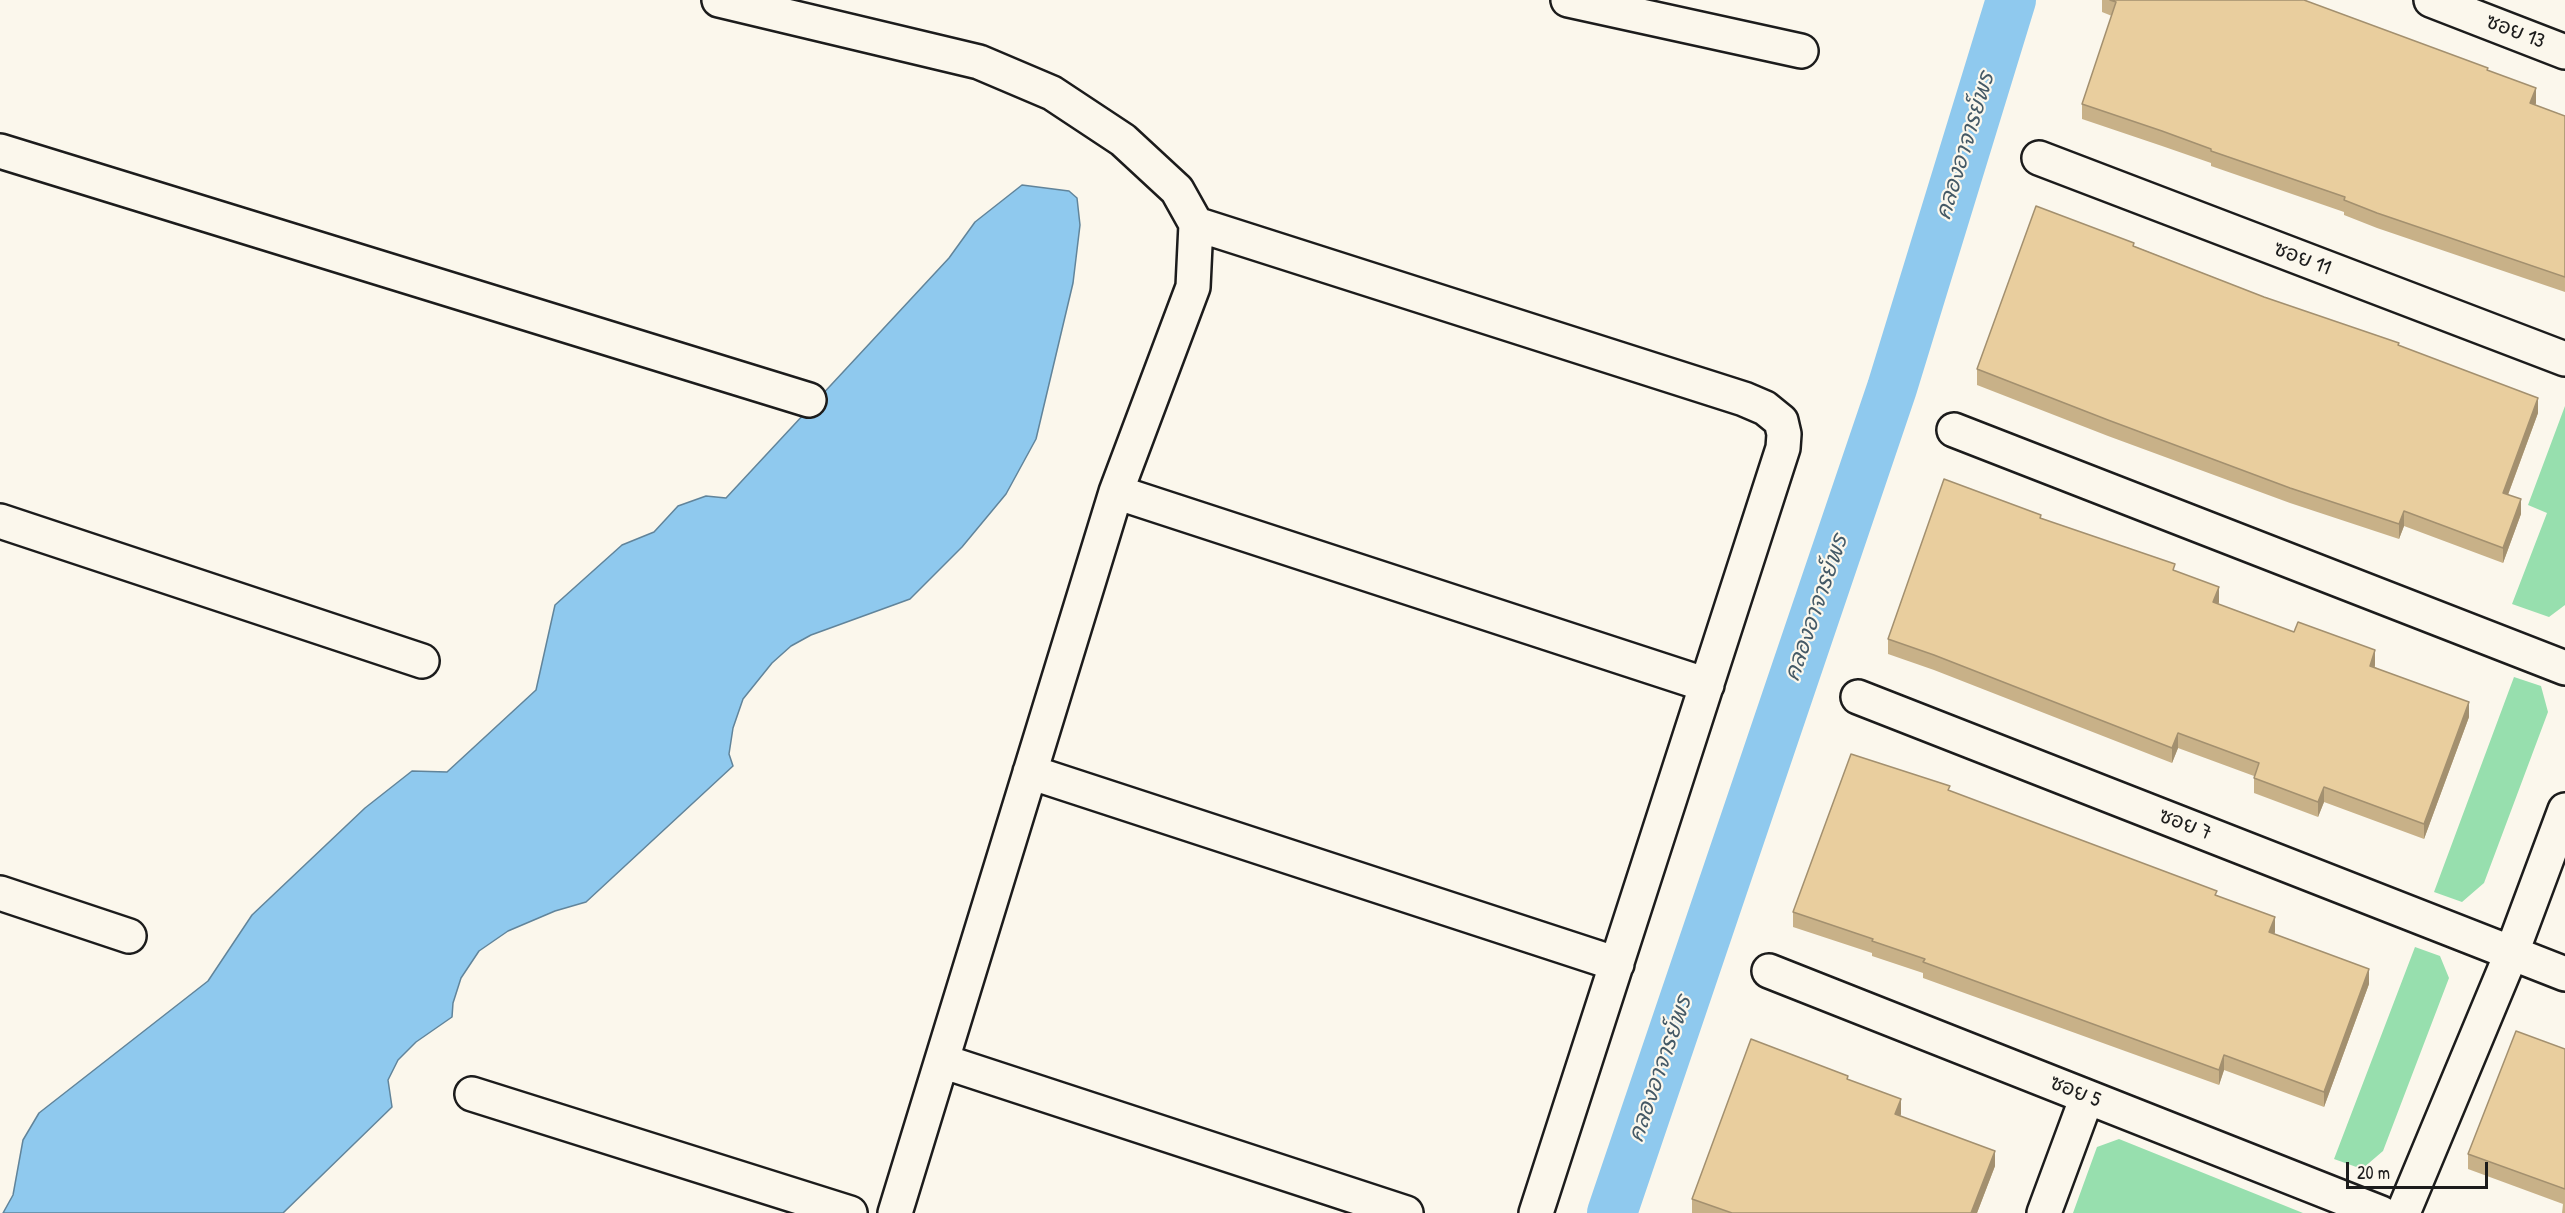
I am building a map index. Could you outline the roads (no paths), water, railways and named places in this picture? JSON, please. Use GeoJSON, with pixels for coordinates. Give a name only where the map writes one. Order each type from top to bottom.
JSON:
{"type":"FeatureCollection","features":[{"type":"Feature","properties":{"kind":"street"},"geometry":{"type":"LineString","coordinates":[[719,0],[979,62],[1052,93],[1123,140],[1177,190],[1196,224],[1193,287],[1116,492],[895,1213]]}},
{"type":"Feature","properties":{"kind":"street"},"geometry":{"type":"LineString","coordinates":[[1568,0],[1801,51]]}},
{"type":"Feature","properties":{"kind":"street","name":"ซอย 13"},"geometry":{"type":"LineString","coordinates":[[2431,0],[2565,52]]}},
{"type":"Feature","properties":{"kind":"street"},"geometry":{"type":"LineString","coordinates":[[0,151],[809,400]]}},
{"type":"Feature","properties":{"kind":"street","name":"ซอย 11"},"geometry":{"type":"LineString","coordinates":[[2039,158],[2565,359]]}},
{"type":"Feature","properties":{"kind":"street"},"geometry":{"type":"LineString","coordinates":[[1196,224],[1744,399],[1765,408],[1781,421],[1784,434],[1783,448],[1536,1213]]}},
{"type":"Feature","properties":{"kind":"street"},"geometry":{"type":"LineString","coordinates":[[1954,430],[2565,668]]}},
{"type":"Feature","properties":{"kind":"street"},"geometry":{"type":"LineString","coordinates":[[1116,492],[1707,685]]}},
{"type":"Feature","properties":{"kind":"street"},"geometry":{"type":"LineString","coordinates":[[0,521],[422,661]]}},
{"type":"Feature","properties":{"kind":"street","name":"ซอย 7"},"geometry":{"type":"LineString","coordinates":[[1858,698],[2565,974]]}},
{"type":"Feature","properties":{"kind":"street"},"geometry":{"type":"LineString","coordinates":[[1029,772],[1617,964]]}},
{"type":"Feature","properties":{"kind":"street"},"geometry":{"type":"LineString","coordinates":[[2403,1213],[2512,952],[2565,810]]}},
{"type":"Feature","properties":{"kind":"street"},"geometry":{"type":"LineString","coordinates":[[0,893],[129,936]]}},
{"type":"Feature","properties":{"kind":"street","name":"ซอย 5"},"geometry":{"type":"LineString","coordinates":[[1769,972],[2381,1213]]}},
{"type":"Feature","properties":{"kind":"street"},"geometry":{"type":"LineString","coordinates":[[942,1061],[1406,1213]]}},
{"type":"Feature","properties":{"kind":"street"},"geometry":{"type":"LineString","coordinates":[[472,1094],[850,1213]]}},
{"type":"Feature","properties":{"kind":"street"},"geometry":{"type":"LineString","coordinates":[[2044,1213],[2087,1097]]}},
{"type":"Feature","properties":{"kind":"water"},"geometry":{"type":"Polygon","coordinates":[[[1022,185],[1069,191],[1077,198],[1080,225],[1073,283],[1036,439],[1006,494],[962,547],[910,599],[811,635],[791,646],[772,663],[743,699],[733,728],[729,754],[733,766],[586,902],[555,911],[508,931],[479,951],[461,978],[453,1003],[452,1017],[416,1042],[398,1060],[388,1080],[392,1107],[283,1213],[3,1213],[13,1195],[23,1140],[39,1113],[208,981],[252,915],[365,808],[412,771],[447,772],[536,690],[555,605],[622,545],[654,532],[678,506],[706,496],[726,498],[949,258],[975,222],[1022,185]]]}},
{"type":"Feature","properties":{"kind":"waterway","name":"คลองอาจารย์พร"},"geometry":{"type":"LineString","coordinates":[[1612,1213],[1892,388],[2011,0]]}}]}
